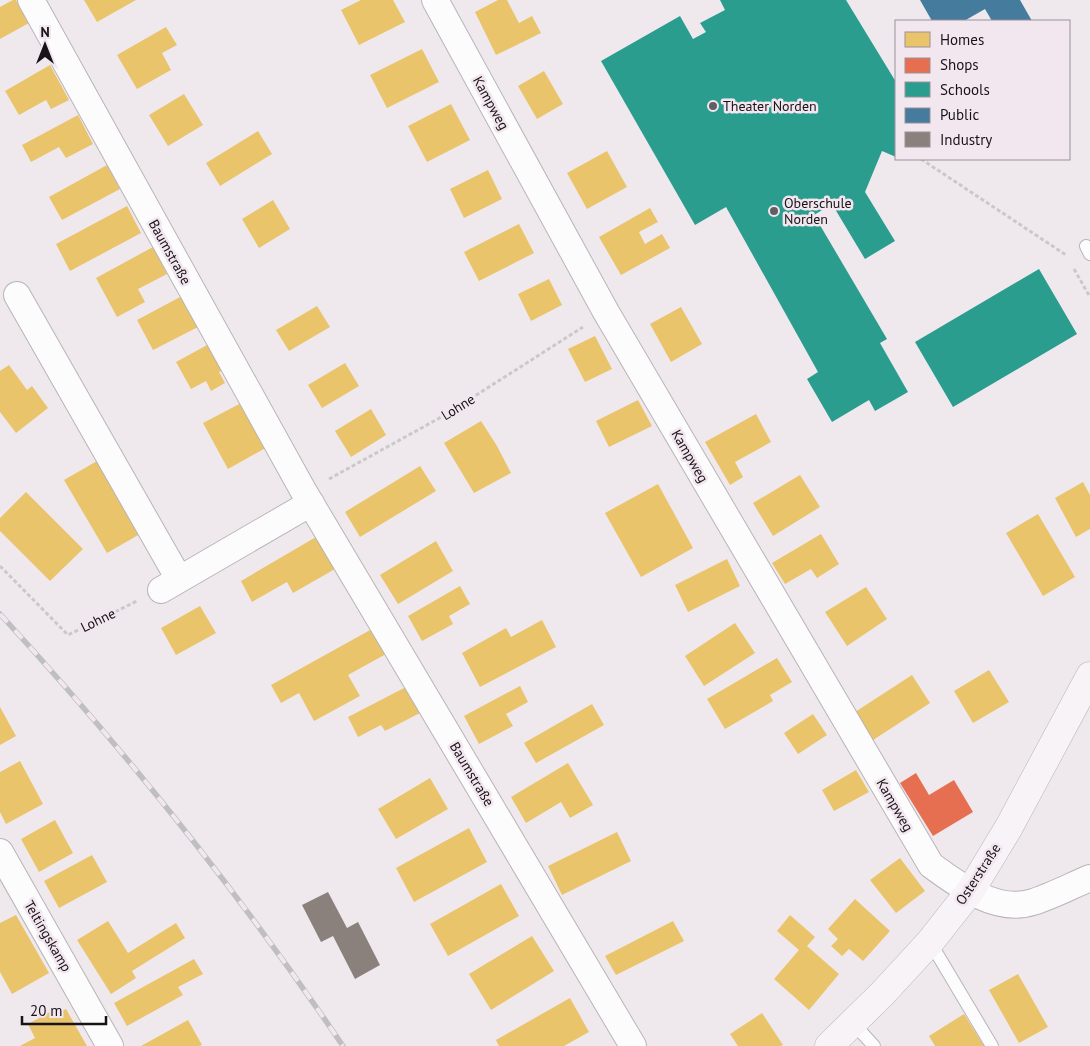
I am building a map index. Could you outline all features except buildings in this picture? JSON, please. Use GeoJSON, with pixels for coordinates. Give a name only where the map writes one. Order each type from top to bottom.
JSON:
{"type":"FeatureCollection","features":[{"type":"Feature","properties":{"kind":"street","name":"Baumstraße"},"geometry":{"type":"LineString","coordinates":[[31,0],[307,498],[632,1046]]}},
{"type":"Feature","properties":{"kind":"street","name":"Kampweg"},"geometry":{"type":"LineString","coordinates":[[435,0],[606,312],[931,865],[952,881],[992,901],[1014,905],[1032,902],[1090,878]]}},
{"type":"Feature","properties":{"kind":"street"},"geometry":{"type":"LineString","coordinates":[[18,295],[170,584],[307,498]]}},
{"type":"Feature","properties":{"kind":"street","name":"Osterstraße"},"geometry":{"type":"LineString","coordinates":[[829,1046],[882,994],[930,942],[971,890],[1008,827],[1090,676]]}},
{"type":"Feature","properties":{"kind":"street","name":"Teltingskamp"},"geometry":{"type":"LineString","coordinates":[[0,852],[110,1046]]}},
{"type":"Feature","properties":{"kind":"lane"},"geometry":{"type":"LineString","coordinates":[[930,942],[992,1046]]}},
{"type":"Feature","properties":{"kind":"lane"},"geometry":{"type":"LineString","coordinates":[[853,1023],[874,1046]]}},
{"type":"Feature","properties":{"kind":"path"},"geometry":{"type":"LineString","coordinates":[[923,160],[1065,253],[1069,261]]}},
{"type":"Feature","properties":{"kind":"path"},"geometry":{"type":"LineString","coordinates":[[1073,268],[1090,297]]}},
{"type":"Feature","properties":{"kind":"path","name":"Lohne"},"geometry":{"type":"LineString","coordinates":[[307,498],[445,415],[606,312]]}},
{"type":"Feature","properties":{"kind":"path","name":"Lohne"},"geometry":{"type":"LineString","coordinates":[[0,566],[68,635],[170,584]]}},
{"type":"Feature","properties":{"kind":"railway"},"geometry":{"type":"LineString","coordinates":[[0,614],[136,770],[222,878],[304,989],[343,1046]]}},
{"type":"Feature","properties":{"kind":"place","name":"Theater Norden"},"geometry":{"type":"Point","coordinates":[713,106]}},
{"type":"Feature","properties":{"kind":"place","name":"Oberschule Norden"},"geometry":{"type":"Point","coordinates":[774,211]}}]}
